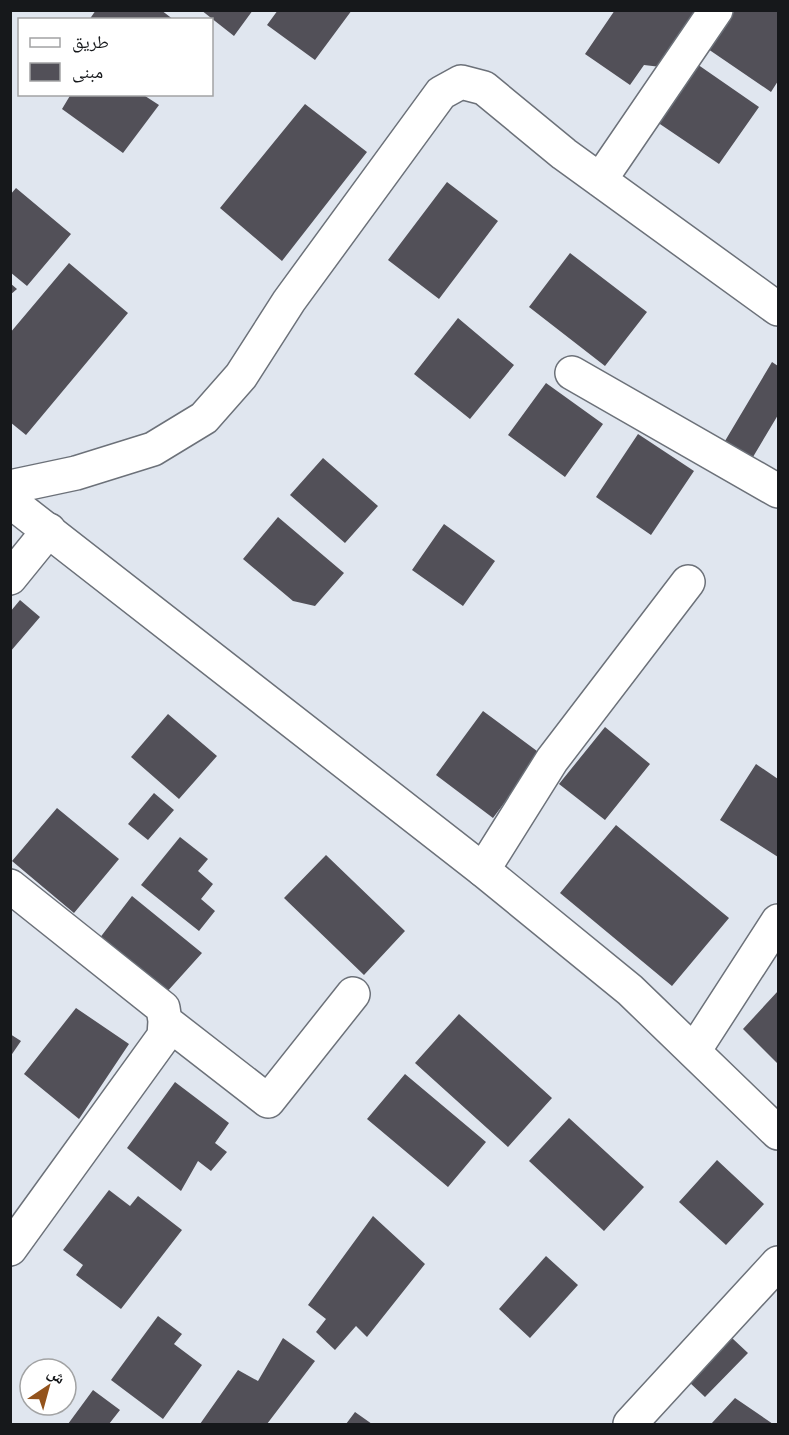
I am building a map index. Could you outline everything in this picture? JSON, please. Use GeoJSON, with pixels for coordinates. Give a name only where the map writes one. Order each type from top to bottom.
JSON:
{"type":"FeatureCollection","features":[{"type":"Feature","properties":{"kind":"street"},"geometry":{"type":"LineString","coordinates":[[600,180],[716,10]]}},
{"type":"Feature","properties":{"kind":"street"},"geometry":{"type":"LineString","coordinates":[[10,487],[76,473],[153,449],[204,418],[241,376],[289,300],[441,93],[461,82],[484,88],[564,154],[778,309]]}},
{"type":"Feature","properties":{"kind":"street"},"geometry":{"type":"LineString","coordinates":[[572,373],[778,491]]}},
{"type":"Feature","properties":{"kind":"street"},"geometry":{"type":"LineString","coordinates":[[10,501],[483,870],[630,990],[778,1133]]}},
{"type":"Feature","properties":{"kind":"street"},"geometry":{"type":"LineString","coordinates":[[10,578],[49,530]]}},
{"type":"Feature","properties":{"kind":"street"},"geometry":{"type":"LineString","coordinates":[[483,870],[552,760],[688,582]]}},
{"type":"Feature","properties":{"kind":"street"},"geometry":{"type":"LineString","coordinates":[[10,1249],[164,1036],[165,1022],[163,1008],[12,890]]}},
{"type":"Feature","properties":{"kind":"street"},"geometry":{"type":"LineString","coordinates":[[694,1051],[778,921]]}},
{"type":"Feature","properties":{"kind":"street"},"geometry":{"type":"LineString","coordinates":[[165,1022],[268,1101],[353,994]]}},
{"type":"Feature","properties":{"kind":"street"},"geometry":{"type":"LineString","coordinates":[[630,1425],[778,1263]]}},
{"type":"Feature","properties":{"kind":"building"},"geometry":{"type":"Polygon","coordinates":[[[96,10],[161,10],[171,18],[90,18],[96,10]]]}},
{"type":"Feature","properties":{"kind":"building"},"geometry":{"type":"Polygon","coordinates":[[[201,10],[253,10],[234,36],[201,10]]]}},
{"type":"Feature","properties":{"kind":"building"},"geometry":{"type":"Polygon","coordinates":[[[278,10],[352,10],[315,60],[267,25],[278,10]]]}},
{"type":"Feature","properties":{"kind":"building"},"geometry":{"type":"Polygon","coordinates":[[[615,10],[700,10],[661,67],[644,65],[630,85],[585,54],[615,10]]]}},
{"type":"Feature","properties":{"kind":"building"},"geometry":{"type":"Polygon","coordinates":[[[735,10],[778,10],[778,81],[771,92],[708,49],[735,10]]]}},
{"type":"Feature","properties":{"kind":"building"},"geometry":{"type":"Polygon","coordinates":[[[694,62],[759,107],[719,164],[654,120],[694,62]]]}},
{"type":"Feature","properties":{"kind":"building"},"geometry":{"type":"Polygon","coordinates":[[[70,96],[145,96],[159,105],[123,153],[62,109],[70,96]]]}},
{"type":"Feature","properties":{"kind":"building"},"geometry":{"type":"Polygon","coordinates":[[[305,104],[367,152],[282,261],[220,208],[305,104]]]}},
{"type":"Feature","properties":{"kind":"building"},"geometry":{"type":"Polygon","coordinates":[[[447,182],[498,221],[439,299],[388,260],[447,182]]]}},
{"type":"Feature","properties":{"kind":"building"},"geometry":{"type":"Polygon","coordinates":[[[16,188],[71,234],[27,286],[10,272],[10,195],[16,188]]]}},
{"type":"Feature","properties":{"kind":"building"},"geometry":{"type":"Polygon","coordinates":[[[570,253],[647,312],[605,366],[529,307],[570,253]]]}},
{"type":"Feature","properties":{"kind":"building"},"geometry":{"type":"Polygon","coordinates":[[[69,263],[128,313],[26,435],[10,422],[10,333],[69,263]]]}},
{"type":"Feature","properties":{"kind":"building"},"geometry":{"type":"Polygon","coordinates":[[[10,283],[17,289],[10,295],[10,283]]]}},
{"type":"Feature","properties":{"kind":"building"},"geometry":{"type":"Polygon","coordinates":[[[458,318],[514,365],[470,419],[414,374],[458,318]]]}},
{"type":"Feature","properties":{"kind":"building"},"geometry":{"type":"Polygon","coordinates":[[[772,362],[778,366],[778,415],[750,462],[722,446],[772,362]]]}},
{"type":"Feature","properties":{"kind":"building"},"geometry":{"type":"Polygon","coordinates":[[[546,383],[603,424],[565,477],[508,435],[546,383]]]}},
{"type":"Feature","properties":{"kind":"building"},"geometry":{"type":"Polygon","coordinates":[[[638,434],[694,471],[651,535],[596,497],[638,434]]]}},
{"type":"Feature","properties":{"kind":"building"},"geometry":{"type":"Polygon","coordinates":[[[323,458],[378,506],[345,543],[290,495],[323,458]]]}},
{"type":"Feature","properties":{"kind":"building"},"geometry":{"type":"Polygon","coordinates":[[[278,517],[344,573],[315,606],[293,601],[243,559],[278,517]]]}},
{"type":"Feature","properties":{"kind":"building"},"geometry":{"type":"Polygon","coordinates":[[[444,524],[495,561],[463,606],[412,570],[444,524]]]}},
{"type":"Feature","properties":{"kind":"building"},"geometry":{"type":"Polygon","coordinates":[[[20,600],[40,617],[10,652],[10,612],[20,600]]]}},
{"type":"Feature","properties":{"kind":"building"},"geometry":{"type":"Polygon","coordinates":[[[483,711],[541,754],[493,818],[436,775],[483,711]]]}},
{"type":"Feature","properties":{"kind":"building"},"geometry":{"type":"Polygon","coordinates":[[[168,714],[217,756],[179,799],[131,757],[168,714]]]}},
{"type":"Feature","properties":{"kind":"building"},"geometry":{"type":"Polygon","coordinates":[[[605,727],[650,764],[605,820],[559,784],[605,727]]]}},
{"type":"Feature","properties":{"kind":"building"},"geometry":{"type":"Polygon","coordinates":[[[756,764],[778,779],[778,857],[720,820],[756,764]]]}},
{"type":"Feature","properties":{"kind":"building"},"geometry":{"type":"Polygon","coordinates":[[[154,793],[174,810],[148,840],[128,824],[154,793]]]}},
{"type":"Feature","properties":{"kind":"building"},"geometry":{"type":"Polygon","coordinates":[[[57,808],[119,859],[74,913],[12,861],[57,808]]]}},
{"type":"Feature","properties":{"kind":"building"},"geometry":{"type":"Polygon","coordinates":[[[616,825],[729,918],[672,986],[560,893],[616,825]]]}},
{"type":"Feature","properties":{"kind":"building"},"geometry":{"type":"Polygon","coordinates":[[[180,837],[208,859],[198,871],[213,884],[201,899],[215,911],[199,931],[141,885],[180,837]]]}},
{"type":"Feature","properties":{"kind":"building"},"geometry":{"type":"Polygon","coordinates":[[[326,855],[405,931],[364,975],[284,898],[326,855]]]}},
{"type":"Feature","properties":{"kind":"building"},"geometry":{"type":"Polygon","coordinates":[[[132,896],[202,953],[165,994],[99,939],[132,896]]]}},
{"type":"Feature","properties":{"kind":"building"},"geometry":{"type":"Polygon","coordinates":[[[778,991],[778,1064],[743,1029],[778,991]]]}},
{"type":"Feature","properties":{"kind":"building"},"geometry":{"type":"Polygon","coordinates":[[[76,1008],[129,1044],[79,1119],[24,1074],[76,1008]]]}},
{"type":"Feature","properties":{"kind":"building"},"geometry":{"type":"Polygon","coordinates":[[[459,1014],[552,1098],[508,1147],[415,1063],[459,1014]]]}},
{"type":"Feature","properties":{"kind":"building"},"geometry":{"type":"Polygon","coordinates":[[[10,1034],[21,1041],[10,1057],[10,1034]]]}},
{"type":"Feature","properties":{"kind":"building"},"geometry":{"type":"Polygon","coordinates":[[[405,1074],[486,1142],[448,1187],[367,1119],[405,1074]]]}},
{"type":"Feature","properties":{"kind":"building"},"geometry":{"type":"Polygon","coordinates":[[[175,1082],[229,1123],[215,1143],[227,1152],[211,1171],[198,1161],[181,1191],[127,1148],[175,1082]]]}},
{"type":"Feature","properties":{"kind":"building"},"geometry":{"type":"Polygon","coordinates":[[[569,1118],[644,1187],[604,1231],[529,1161],[569,1118]]]}},
{"type":"Feature","properties":{"kind":"building"},"geometry":{"type":"Polygon","coordinates":[[[717,1160],[764,1204],[726,1245],[679,1202],[717,1160]]]}},
{"type":"Feature","properties":{"kind":"building"},"geometry":{"type":"Polygon","coordinates":[[[109,1190],[130,1206],[138,1196],[182,1230],[121,1309],[76,1275],[83,1265],[63,1250],[109,1190]]]}},
{"type":"Feature","properties":{"kind":"building"},"geometry":{"type":"Polygon","coordinates":[[[373,1216],[425,1264],[367,1337],[356,1326],[335,1350],[316,1332],[326,1319],[308,1305],[373,1216]]]}},
{"type":"Feature","properties":{"kind":"building"},"geometry":{"type":"Polygon","coordinates":[[[546,1256],[578,1285],[530,1338],[499,1309],[546,1256]]]}},
{"type":"Feature","properties":{"kind":"building"},"geometry":{"type":"Polygon","coordinates":[[[158,1316],[182,1334],[174,1344],[202,1365],[163,1419],[111,1380],[158,1316]]]}},
{"type":"Feature","properties":{"kind":"building"},"geometry":{"type":"Polygon","coordinates":[[[283,1338],[315,1361],[267,1424],[200,1424],[238,1370],[258,1381],[283,1338]]]}},
{"type":"Feature","properties":{"kind":"building"},"geometry":{"type":"Polygon","coordinates":[[[732,1338],[748,1353],[705,1397],[689,1382],[732,1338]]]}},
{"type":"Feature","properties":{"kind":"building"},"geometry":{"type":"Polygon","coordinates":[[[93,1390],[120,1410],[109,1424],[68,1424],[73,1417],[78,1417],[78,1410],[93,1390]]]}},
{"type":"Feature","properties":{"kind":"building"},"geometry":{"type":"Polygon","coordinates":[[[735,1398],[773,1424],[711,1424],[735,1398]]]}},
{"type":"Feature","properties":{"kind":"building"},"geometry":{"type":"Polygon","coordinates":[[[355,1412],[372,1424],[346,1424],[355,1412]]]}}]}
